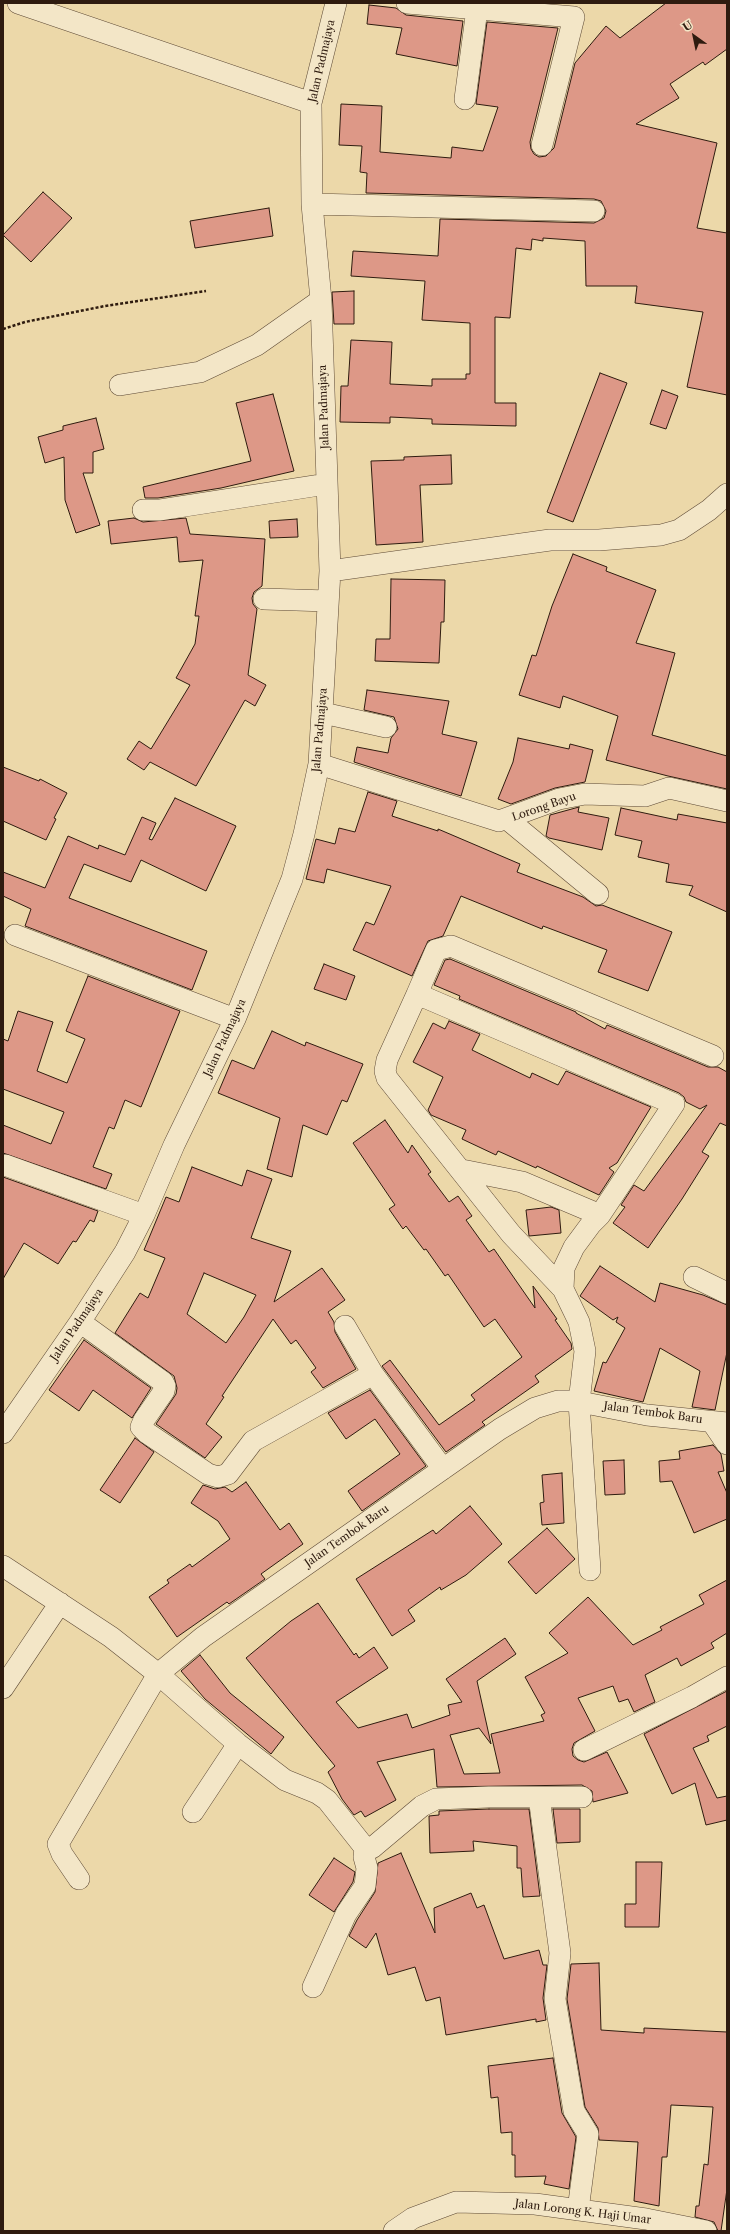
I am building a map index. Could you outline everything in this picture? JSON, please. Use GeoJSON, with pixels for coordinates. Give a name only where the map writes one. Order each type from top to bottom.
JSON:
{"type":"FeatureCollection","features":[{"type":"Feature","properties":{"kind":"street"},"geometry":{"type":"LineString","coordinates":[[18,3],[311,103]]}},
{"type":"Feature","properties":{"kind":"street","name":"Jalan Padmajaya"},"geometry":{"type":"LineString","coordinates":[[3,1433],[80,1322],[125,1252],[144,1215],[174,1145],[235,1019],[292,879],[304,834],[319,764],[330,571],[321,300],[312,204],[311,103],[336,3]]}},
{"type":"Feature","properties":{"kind":"street"},"geometry":{"type":"LineString","coordinates":[[407,3],[477,9],[576,10],[542,146]]}},
{"type":"Feature","properties":{"kind":"street"},"geometry":{"type":"LineString","coordinates":[[465,99],[477,9]]}},
{"type":"Feature","properties":{"kind":"street"},"geometry":{"type":"LineString","coordinates":[[312,204],[594,211]]}},
{"type":"Feature","properties":{"kind":"street"},"geometry":{"type":"LineString","coordinates":[[120,385],[200,372],[257,345],[321,300]]}},
{"type":"Feature","properties":{"kind":"street"},"geometry":{"type":"LineString","coordinates":[[143,510],[159,510],[326,484]]}},
{"type":"Feature","properties":{"kind":"street"},"geometry":{"type":"LineString","coordinates":[[330,571],[550,540],[599,540],[661,535],[679,530],[709,510],[727,494]]}},
{"type":"Feature","properties":{"kind":"street"},"geometry":{"type":"LineString","coordinates":[[264,599],[328,600]]}},
{"type":"Feature","properties":{"kind":"street"},"geometry":{"type":"LineString","coordinates":[[323,713],[386,727]]}},
{"type":"Feature","properties":{"kind":"street","name":"Lorong Bayu"},"geometry":{"type":"LineString","coordinates":[[319,764],[499,820],[508,819],[559,799],[585,794],[645,796],[669,788],[727,801]]}},
{"type":"Feature","properties":{"kind":"street"},"geometry":{"type":"LineString","coordinates":[[508,819],[598,894]]}},
{"type":"Feature","properties":{"kind":"street"},"geometry":{"type":"LineString","coordinates":[[15,935],[235,1019]]}},
{"type":"Feature","properties":{"kind":"street"},"geometry":{"type":"LineString","coordinates":[[590,1570],[579,1402],[585,1351],[580,1322],[563,1289],[511,1234],[462,1170],[387,1078],[385,1071],[387,1060],[436,950],[451,946],[713,1056]]}},
{"type":"Feature","properties":{"kind":"street"},"geometry":{"type":"LineString","coordinates":[[417,994],[674,1104],[600,1215],[590,1224],[574,1247],[564,1268],[563,1289]]}},
{"type":"Feature","properties":{"kind":"street"},"geometry":{"type":"LineString","coordinates":[[5,1164],[144,1215]]}},
{"type":"Feature","properties":{"kind":"street"},"geometry":{"type":"LineString","coordinates":[[462,1170],[522,1182],[600,1215]]}},
{"type":"Feature","properties":{"kind":"street"},"geometry":{"type":"LineString","coordinates":[[694,1278],[727,1293]]}},
{"type":"Feature","properties":{"kind":"street"},"geometry":{"type":"LineString","coordinates":[[80,1322],[164,1382],[164,1391],[144,1420],[141,1428],[147,1434],[208,1474],[218,1477],[228,1474],[253,1441],[373,1374]]}},
{"type":"Feature","properties":{"kind":"street"},"geometry":{"type":"LineString","coordinates":[[345,1326],[373,1374],[443,1469]]}},
{"type":"Feature","properties":{"kind":"street","name":"Jalan Tembok Baru"},"geometry":{"type":"LineString","coordinates":[[158,1674],[203,1637],[500,1429],[535,1408],[558,1401],[579,1402],[647,1415],[719,1423]]}},
{"type":"Feature","properties":{"kind":"street"},"geometry":{"type":"LineString","coordinates":[[719,1423],[727,1444]]}},
{"type":"Feature","properties":{"kind":"street"},"geometry":{"type":"LineString","coordinates":[[3,1566],[111,1637],[158,1674],[238,1744],[285,1780],[317,1793],[327,1800],[365,1848],[364,1857],[367,1868],[365,1886],[346,1914],[313,1987]]}},
{"type":"Feature","properties":{"kind":"street"},"geometry":{"type":"LineString","coordinates":[[3,1688],[60,1603]]}},
{"type":"Feature","properties":{"kind":"street"},"geometry":{"type":"LineString","coordinates":[[79,1880],[62,1854],[58,1844],[158,1674]]}},
{"type":"Feature","properties":{"kind":"street"},"geometry":{"type":"LineString","coordinates":[[584,1750],[692,1697],[727,1677]]}},
{"type":"Feature","properties":{"kind":"street"},"geometry":{"type":"LineString","coordinates":[[193,1812],[238,1744]]}},
{"type":"Feature","properties":{"kind":"street"},"geometry":{"type":"LineString","coordinates":[[539,1797],[560,1954],[555,1999],[574,2111],[588,2134],[578,2210]]}},
{"type":"Feature","properties":{"kind":"street"},"geometry":{"type":"LineString","coordinates":[[365,1848],[372,1848],[422,1806],[436,1799],[582,1797]]}},
{"type":"Feature","properties":{"kind":"street","name":"Jalan Lorong K. Haji Umar"},"geometry":{"type":"LineString","coordinates":[[394,2231],[413,2218],[456,2202],[535,2204],[646,2219],[706,2231]]}},
{"type":"Feature","properties":{"kind":"path"},"geometry":{"type":"LineString","coordinates":[[3,329],[25,322],[105,306],[206,291]]}},
{"type":"Feature","properties":{"kind":"building"},"geometry":{"type":"Polygon","coordinates":[[[666,3],[727,3],[727,49],[705,65],[703,62],[670,84],[679,98],[636,124],[717,143],[697,228],[727,233],[727,395],[687,387],[703,312],[635,303],[637,286],[586,286],[585,241],[543,238],[543,241],[532,239],[531,250],[516,248],[510,318],[495,317],[495,403],[516,403],[516,426],[432,424],[432,419],[390,417],[390,423],[340,422],[341,386],[348,386],[351,340],[392,342],[390,384],[432,386],[432,379],[466,379],[466,374],[470,374],[470,323],[422,320],[425,281],[351,276],[353,251],[438,256],[440,219],[594,223],[604,218],[606,211],[601,201],[594,199],[366,193],[367,173],[360,172],[362,146],[339,145],[341,104],[382,106],[380,152],[451,158],[452,147],[483,151],[498,107],[476,104],[487,22],[558,28],[530,142],[531,149],[534,154],[539,157],[546,156],[554,148],[575,63],[606,26],[620,38],[666,3]]]}},
{"type":"Feature","properties":{"kind":"building"},"geometry":{"type":"Polygon","coordinates":[[[369,5],[396,8],[406,15],[463,21],[457,66],[396,54],[402,28],[367,24],[369,5]]]}},
{"type":"Feature","properties":{"kind":"building"},"geometry":{"type":"Polygon","coordinates":[[[43,192],[72,218],[31,262],[3,235],[43,192]]]}},
{"type":"Feature","properties":{"kind":"building"},"geometry":{"type":"Polygon","coordinates":[[[269,208],[273,236],[195,248],[190,221],[269,208]]]}},
{"type":"Feature","properties":{"kind":"building"},"geometry":{"type":"Polygon","coordinates":[[[354,291],[354,324],[334,324],[332,292],[354,291]]]}},
{"type":"Feature","properties":{"kind":"building"},"geometry":{"type":"Polygon","coordinates":[[[600,373],[627,383],[573,522],[547,512],[600,373]]]}},
{"type":"Feature","properties":{"kind":"building"},"geometry":{"type":"Polygon","coordinates":[[[662,390],[678,396],[666,429],[650,424],[662,390]]]}},
{"type":"Feature","properties":{"kind":"building"},"geometry":{"type":"Polygon","coordinates":[[[273,394],[294,471],[221,488],[158,498],[145,498],[143,487],[251,461],[236,403],[273,394]]]}},
{"type":"Feature","properties":{"kind":"building"},"geometry":{"type":"Polygon","coordinates":[[[96,418],[104,449],[93,452],[93,473],[83,473],[100,525],[76,533],[65,500],[64,457],[45,463],[38,437],[63,430],[63,426],[96,418]]]}},
{"type":"Feature","properties":{"kind":"building"},"geometry":{"type":"Polygon","coordinates":[[[451,455],[452,484],[420,485],[423,542],[376,545],[371,461],[404,460],[404,457],[451,455]]]}},
{"type":"Feature","properties":{"kind":"building"},"geometry":{"type":"Polygon","coordinates":[[[134,518],[143,522],[186,518],[190,534],[265,539],[262,586],[254,592],[252,598],[253,604],[257,609],[248,675],[266,685],[255,706],[245,700],[196,786],[150,762],[144,770],[127,759],[139,741],[151,749],[190,685],[176,678],[195,644],[199,616],[195,616],[203,560],[179,562],[177,537],[111,544],[108,521],[134,518]]]}},
{"type":"Feature","properties":{"kind":"building"},"geometry":{"type":"Polygon","coordinates":[[[297,519],[298,537],[270,538],[269,521],[297,519]]]}},
{"type":"Feature","properties":{"kind":"building"},"geometry":{"type":"Polygon","coordinates":[[[573,554],[607,567],[606,571],[656,590],[636,643],[675,653],[652,735],[727,756],[727,789],[606,760],[618,716],[563,696],[560,708],[519,695],[532,655],[536,656],[552,606],[573,554]]]}},
{"type":"Feature","properties":{"kind":"building"},"geometry":{"type":"Polygon","coordinates":[[[391,579],[445,580],[444,622],[441,622],[439,663],[375,661],[376,639],[390,639],[391,579]]]}},
{"type":"Feature","properties":{"kind":"building"},"geometry":{"type":"Polygon","coordinates":[[[367,690],[449,701],[442,734],[477,742],[461,796],[354,762],[357,747],[388,753],[391,738],[398,729],[394,717],[364,710],[367,690]]]}},
{"type":"Feature","properties":{"kind":"building"},"geometry":{"type":"Polygon","coordinates":[[[518,738],[569,749],[570,744],[593,750],[585,782],[555,788],[511,804],[498,799],[513,762],[518,738]]]}},
{"type":"Feature","properties":{"kind":"building"},"geometry":{"type":"Polygon","coordinates":[[[3,767],[39,781],[40,779],[67,793],[54,818],[56,819],[46,840],[3,821],[3,767]]]}},
{"type":"Feature","properties":{"kind":"building"},"geometry":{"type":"Polygon","coordinates":[[[368,792],[397,801],[392,816],[438,831],[438,829],[520,864],[517,872],[583,897],[596,906],[602,905],[672,932],[648,991],[598,972],[607,950],[543,926],[542,929],[461,896],[443,936],[428,941],[412,976],[353,950],[366,922],[374,925],[391,886],[327,869],[324,883],[306,879],[316,839],[335,844],[339,828],[355,832],[368,792]]]}},
{"type":"Feature","properties":{"kind":"building"},"geometry":{"type":"Polygon","coordinates":[[[175,798],[236,826],[206,891],[141,860],[131,882],[84,864],[69,898],[207,951],[192,990],[25,926],[31,909],[3,896],[3,872],[45,888],[68,836],[98,849],[99,845],[125,855],[142,817],[156,823],[149,839],[152,840],[175,798]]]}},
{"type":"Feature","properties":{"kind":"building"},"geometry":{"type":"Polygon","coordinates":[[[579,807],[578,812],[609,818],[602,850],[549,838],[546,836],[550,815],[579,807]]]}},
{"type":"Feature","properties":{"kind":"building"},"geometry":{"type":"Polygon","coordinates":[[[621,808],[677,820],[678,814],[727,823],[727,912],[689,895],[693,886],[666,882],[669,864],[638,857],[642,841],[615,835],[621,808]]]}},
{"type":"Feature","properties":{"kind":"building"},"geometry":{"type":"Polygon","coordinates":[[[450,959],[576,1012],[605,1029],[607,1025],[708,1067],[718,1067],[727,1072],[727,1126],[720,1123],[702,1152],[709,1156],[682,1199],[648,1248],[613,1223],[625,1207],[621,1205],[634,1185],[644,1191],[707,1105],[700,1109],[686,1102],[684,1097],[679,1093],[459,999],[460,996],[434,985],[445,960],[450,959]]]}},
{"type":"Feature","properties":{"kind":"building"},"geometry":{"type":"Polygon","coordinates":[[[324,964],[355,976],[346,1000],[314,989],[324,964]]]}},
{"type":"Feature","properties":{"kind":"building"},"geometry":{"type":"Polygon","coordinates":[[[88,976],[180,1011],[141,1107],[125,1100],[114,1129],[109,1127],[93,1167],[112,1174],[106,1189],[3,1153],[3,1125],[51,1144],[64,1112],[3,1089],[3,1039],[8,1041],[18,1011],[53,1022],[37,1071],[67,1083],[85,1039],[66,1031],[88,976]]]}},
{"type":"Feature","properties":{"kind":"building"},"geometry":{"type":"Polygon","coordinates":[[[449,1021],[480,1034],[472,1050],[530,1078],[532,1073],[558,1085],[566,1071],[651,1107],[617,1163],[609,1168],[614,1172],[599,1195],[537,1166],[536,1168],[498,1151],[496,1155],[462,1139],[466,1130],[431,1115],[428,1110],[443,1077],[413,1062],[433,1023],[445,1029],[449,1021]]]}},
{"type":"Feature","properties":{"kind":"building"},"geometry":{"type":"Polygon","coordinates":[[[272,1031],[305,1046],[306,1042],[363,1064],[347,1102],[342,1100],[327,1135],[303,1125],[292,1177],[267,1169],[280,1118],[218,1093],[232,1060],[254,1069],[272,1031]]]}},
{"type":"Feature","properties":{"kind":"building"},"geometry":{"type":"Polygon","coordinates":[[[385,1120],[408,1153],[412,1145],[431,1172],[428,1174],[449,1202],[458,1196],[472,1216],[466,1220],[489,1252],[494,1249],[535,1308],[533,1286],[557,1319],[555,1320],[571,1343],[572,1349],[535,1376],[539,1382],[482,1422],[485,1425],[446,1452],[382,1366],[390,1360],[439,1425],[475,1400],[471,1395],[522,1357],[495,1319],[484,1327],[448,1274],[445,1276],[426,1249],[424,1250],[406,1226],[403,1229],[389,1209],[395,1205],[353,1143],[385,1120]]]}},
{"type":"Feature","properties":{"kind":"building"},"geometry":{"type":"Polygon","coordinates":[[[192,1167],[242,1186],[247,1170],[272,1179],[251,1238],[291,1251],[274,1302],[322,1268],[345,1300],[328,1312],[334,1322],[335,1332],[356,1369],[323,1388],[311,1372],[316,1368],[296,1340],[291,1344],[273,1319],[222,1396],[224,1397],[206,1424],[222,1437],[205,1458],[156,1424],[176,1394],[177,1388],[174,1376],[115,1333],[140,1293],[148,1298],[165,1258],[144,1250],[166,1197],[179,1202],[192,1167]],[[204,1273],[187,1314],[226,1343],[244,1317],[256,1295],[204,1273]]]}},
{"type":"Feature","properties":{"kind":"building"},"geometry":{"type":"Polygon","coordinates":[[[3,1177],[98,1211],[94,1222],[90,1220],[76,1242],[73,1241],[58,1264],[24,1243],[3,1279],[3,1177]]]}},
{"type":"Feature","properties":{"kind":"building"},"geometry":{"type":"Polygon","coordinates":[[[551,1207],[559,1210],[561,1233],[529,1236],[526,1210],[551,1207]]]}},
{"type":"Feature","properties":{"kind":"building"},"geometry":{"type":"Polygon","coordinates":[[[600,1266],[655,1302],[660,1283],[703,1295],[727,1305],[727,1352],[715,1410],[692,1407],[700,1371],[660,1348],[643,1402],[594,1391],[603,1362],[606,1363],[625,1328],[616,1322],[618,1317],[613,1320],[580,1296],[600,1266]]]}},
{"type":"Feature","properties":{"kind":"building"},"geometry":{"type":"Polygon","coordinates":[[[84,1340],[151,1388],[132,1418],[93,1390],[79,1411],[49,1390],[84,1340]]]}},
{"type":"Feature","properties":{"kind":"building"},"geometry":{"type":"Polygon","coordinates":[[[370,1390],[426,1466],[362,1511],[348,1491],[400,1454],[375,1419],[346,1439],[328,1413],[370,1390]]]}},
{"type":"Feature","properties":{"kind":"building"},"geometry":{"type":"Polygon","coordinates":[[[135,1438],[154,1452],[120,1503],[100,1490],[135,1438]]]}},
{"type":"Feature","properties":{"kind":"building"},"geometry":{"type":"Polygon","coordinates":[[[713,1445],[721,1454],[724,1471],[718,1472],[727,1493],[727,1519],[694,1533],[672,1481],[660,1482],[659,1461],[680,1459],[679,1451],[713,1445]]]}},
{"type":"Feature","properties":{"kind":"building"},"geometry":{"type":"Polygon","coordinates":[[[624,1460],[625,1494],[605,1495],[603,1461],[624,1460]]]}},
{"type":"Feature","properties":{"kind":"building"},"geometry":{"type":"Polygon","coordinates":[[[562,1473],[564,1523],[542,1525],[540,1503],[544,1502],[542,1475],[562,1473]]]}},
{"type":"Feature","properties":{"kind":"building"},"geometry":{"type":"Polygon","coordinates":[[[246,1482],[280,1530],[289,1523],[303,1544],[261,1574],[265,1579],[229,1604],[227,1602],[177,1637],[149,1597],[169,1583],[167,1580],[190,1564],[192,1567],[230,1539],[218,1521],[191,1503],[203,1485],[215,1489],[225,1487],[232,1492],[246,1482]]]}},
{"type":"Feature","properties":{"kind":"building"},"geometry":{"type":"Polygon","coordinates":[[[470,1506],[502,1544],[466,1575],[441,1590],[440,1587],[408,1610],[415,1621],[392,1636],[356,1579],[433,1530],[436,1534],[470,1506]]]}},
{"type":"Feature","properties":{"kind":"building"},"geometry":{"type":"Polygon","coordinates":[[[547,1528],[575,1559],[536,1594],[508,1562],[547,1528]]]}},
{"type":"Feature","properties":{"kind":"building"},"geometry":{"type":"Polygon","coordinates":[[[727,1580],[727,1633],[711,1643],[714,1648],[681,1666],[677,1658],[645,1675],[655,1702],[634,1712],[628,1699],[619,1702],[613,1686],[578,1698],[595,1731],[574,1743],[572,1749],[573,1756],[584,1762],[607,1752],[628,1793],[593,1802],[592,1791],[582,1785],[437,1787],[434,1749],[377,1762],[396,1800],[365,1817],[361,1811],[354,1815],[342,1799],[328,1772],[335,1766],[246,1658],[291,1621],[318,1603],[354,1655],[356,1653],[359,1658],[374,1647],[388,1668],[336,1702],[358,1728],[407,1714],[412,1728],[450,1715],[448,1705],[462,1702],[446,1679],[505,1638],[516,1654],[477,1681],[491,1744],[479,1728],[450,1735],[464,1774],[500,1773],[491,1734],[544,1721],[541,1715],[545,1713],[525,1677],[568,1653],[549,1633],[588,1597],[633,1645],[662,1630],[660,1627],[704,1604],[699,1595],[727,1580]]]}},
{"type":"Feature","properties":{"kind":"building"},"geometry":{"type":"Polygon","coordinates":[[[200,1655],[230,1693],[284,1737],[271,1754],[205,1699],[181,1671],[200,1655]]]}},
{"type":"Feature","properties":{"kind":"building"},"geometry":{"type":"Polygon","coordinates":[[[727,1691],[727,1726],[707,1736],[709,1741],[693,1748],[717,1798],[727,1796],[727,1820],[706,1825],[695,1783],[672,1794],[644,1734],[727,1691]]]}},
{"type":"Feature","properties":{"kind":"building"},"geometry":{"type":"Polygon","coordinates":[[[529,1809],[540,1896],[523,1897],[521,1868],[517,1868],[517,1846],[473,1841],[474,1851],[430,1853],[429,1816],[439,1815],[439,1811],[529,1809]]]}},
{"type":"Feature","properties":{"kind":"building"},"geometry":{"type":"Polygon","coordinates":[[[553,1809],[580,1809],[580,1842],[557,1843],[553,1809]]]}},
{"type":"Feature","properties":{"kind":"building"},"geometry":{"type":"Polygon","coordinates":[[[401,1853],[435,1933],[434,1908],[471,1893],[477,1908],[484,1905],[504,1959],[539,1950],[543,1965],[547,1965],[543,1998],[546,2020],[536,2022],[536,2019],[446,2035],[440,1997],[426,2001],[415,1967],[388,1975],[376,1933],[366,1948],[349,1936],[357,1920],[375,1892],[378,1863],[401,1853]]]}},
{"type":"Feature","properties":{"kind":"building"},"geometry":{"type":"Polygon","coordinates":[[[334,1858],[355,1872],[353,1882],[334,1912],[309,1895],[334,1858]]]}},
{"type":"Feature","properties":{"kind":"building"},"geometry":{"type":"Polygon","coordinates":[[[636,1862],[662,1862],[659,1927],[625,1927],[625,1904],[636,1904],[636,1862]]]}},
{"type":"Feature","properties":{"kind":"building"},"geometry":{"type":"Polygon","coordinates":[[[599,1963],[601,2030],[644,2033],[644,2028],[727,2032],[727,2189],[721,2231],[718,2231],[714,2222],[695,2217],[696,2206],[699,2206],[704,2164],[708,2165],[713,2107],[671,2105],[667,2157],[662,2157],[659,2206],[634,2201],[638,2142],[599,2140],[598,2128],[585,2107],[567,1999],[571,1964],[599,1963]]]}},
{"type":"Feature","properties":{"kind":"building"},"geometry":{"type":"Polygon","coordinates":[[[553,2058],[562,2113],[576,2137],[569,2189],[544,2184],[546,2176],[515,2177],[515,2155],[512,2155],[512,2132],[501,2133],[498,2097],[491,2098],[488,2066],[553,2058]]]}}]}
